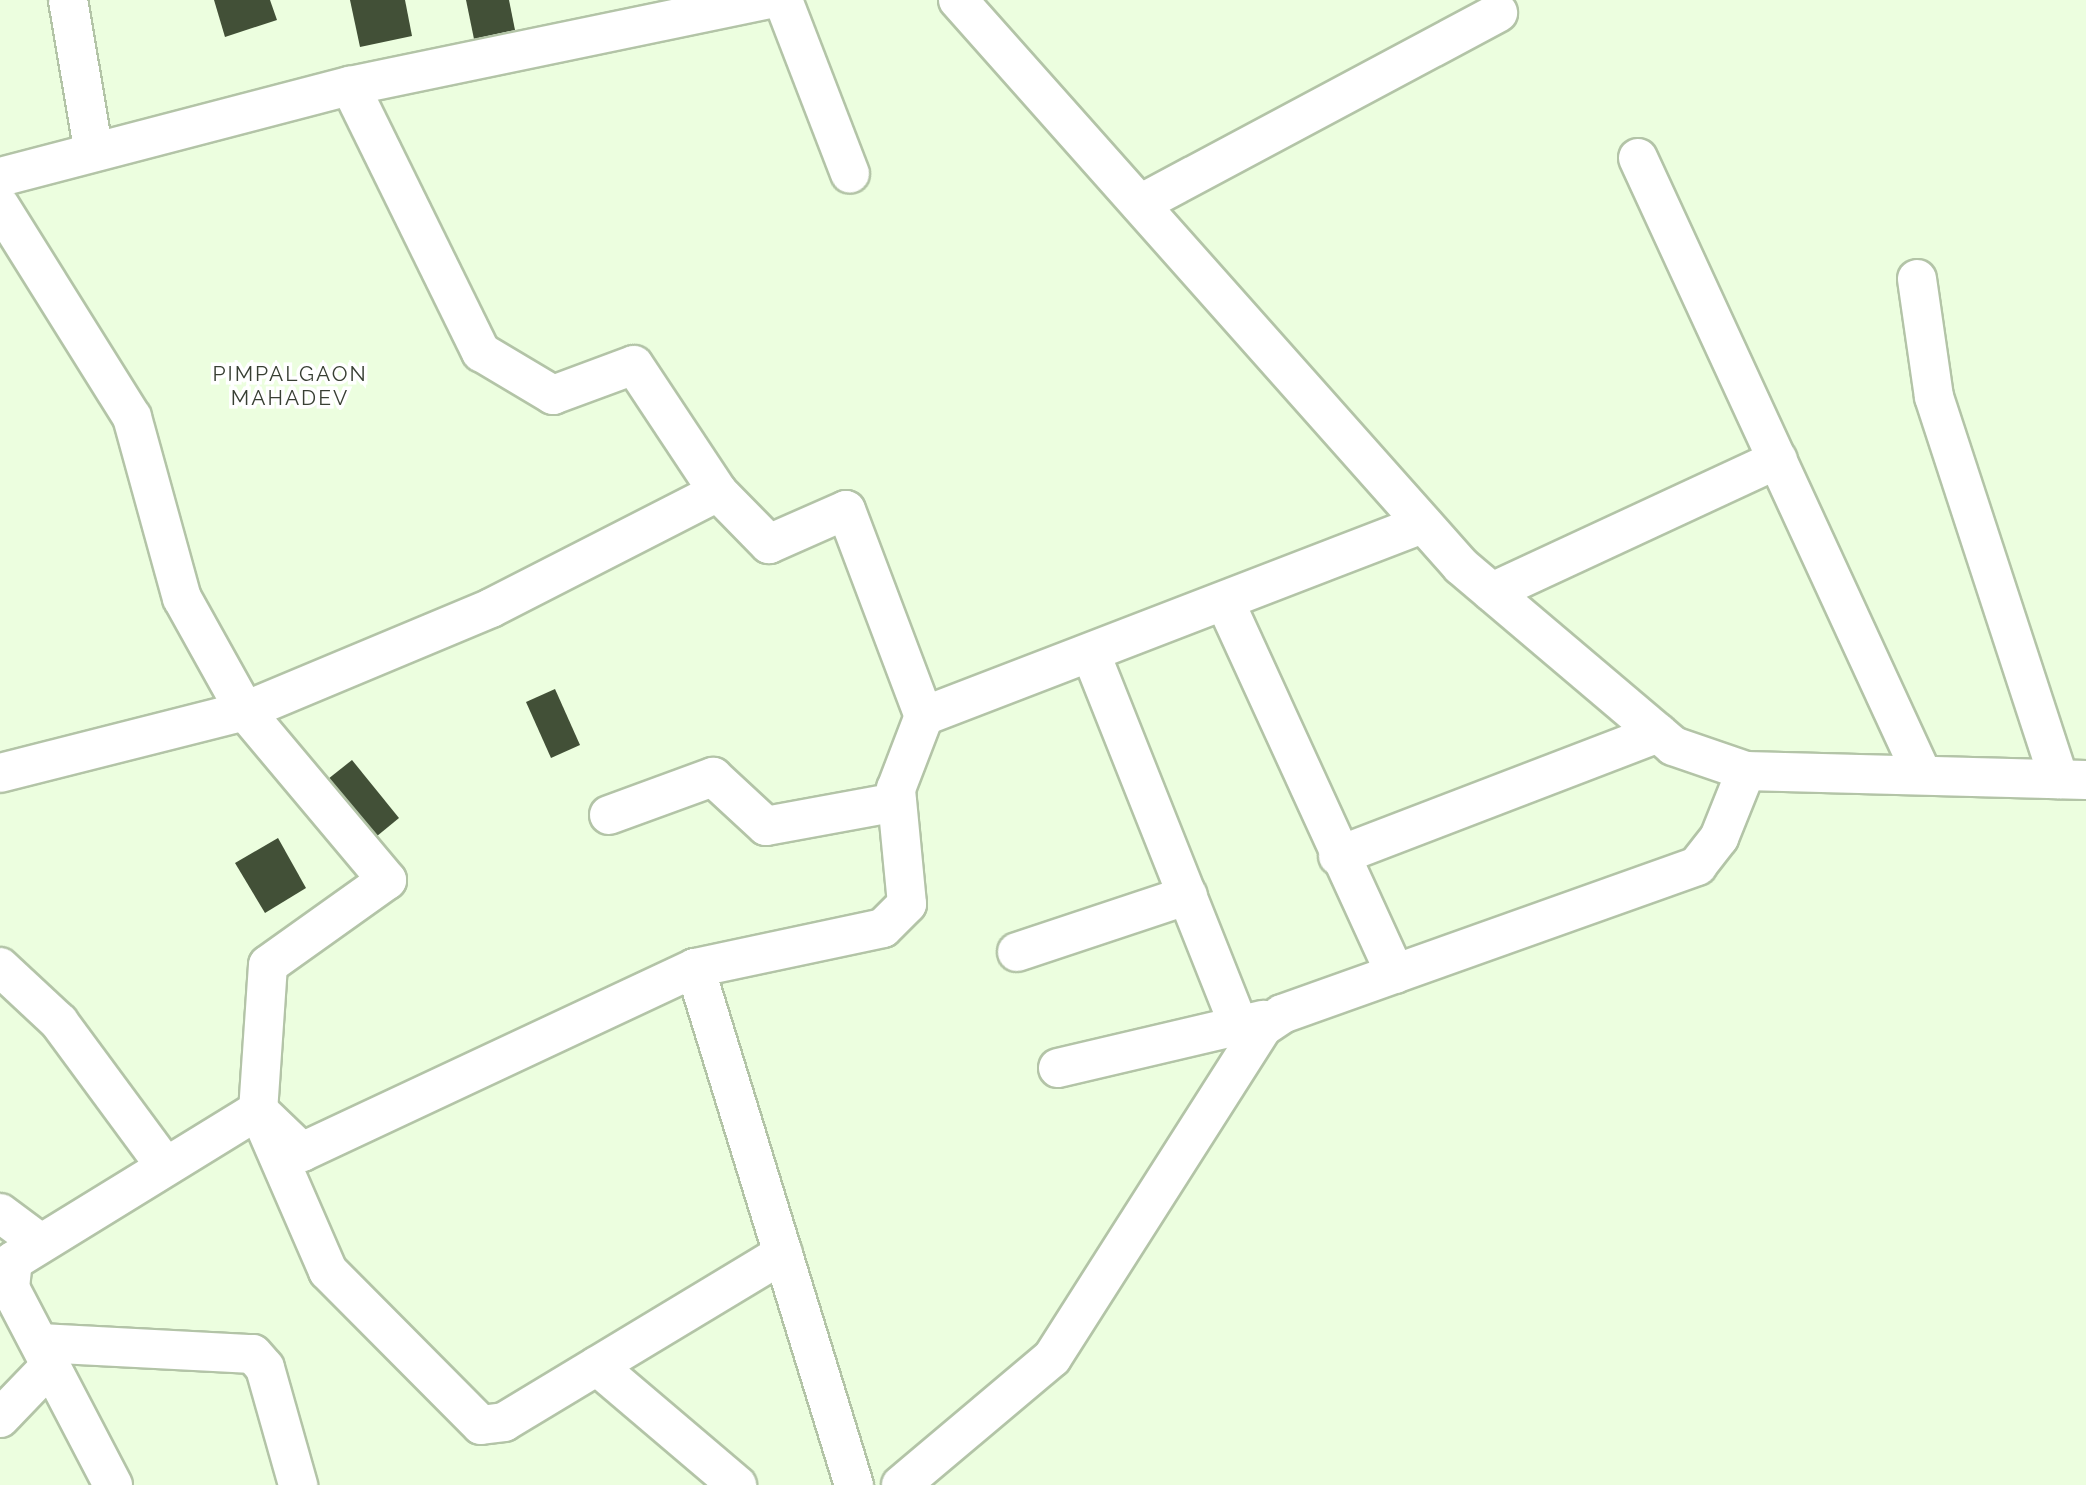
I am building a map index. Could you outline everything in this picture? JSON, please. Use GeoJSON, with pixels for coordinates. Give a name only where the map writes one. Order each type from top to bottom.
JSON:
{"type":"FeatureCollection","features":[{"type":"Feature","properties":{"kind":"street"},"geometry":{"type":"LineString","coordinates":[[68,0],[93,148]]}},
{"type":"Feature","properties":{"kind":"street"},"geometry":{"type":"LineString","coordinates":[[0,177],[93,148],[350,86],[596,16],[767,0]]}},
{"type":"Feature","properties":{"kind":"street"},"geometry":{"type":"LineString","coordinates":[[783,0],[850,174]]}},
{"type":"Feature","properties":{"kind":"street"},"geometry":{"type":"LineString","coordinates":[[958,0],[1422,524],[1492,592],[1673,746],[1746,771],[1921,772],[2072,779],[1934,397],[1917,279]]}},
{"type":"Feature","properties":{"kind":"street"},"geometry":{"type":"LineString","coordinates":[[1140,204],[1498,13]]}},
{"type":"Feature","properties":{"kind":"street"},"geometry":{"type":"LineString","coordinates":[[258,1110],[303,1152],[695,968],[883,928],[907,904],[897,802],[924,716],[846,510],[769,544],[718,492],[634,365],[554,395],[481,352],[350,86]]}},
{"type":"Feature","properties":{"kind":"street"},"geometry":{"type":"LineString","coordinates":[[1638,158],[1921,772]]}},
{"type":"Feature","properties":{"kind":"street"},"geometry":{"type":"LineString","coordinates":[[0,206],[132,417],[182,598],[246,711],[387,880],[268,965],[258,1110],[328,1271],[471,1421],[504,1422],[783,1254]]}},
{"type":"Feature","properties":{"kind":"street"},"geometry":{"type":"LineString","coordinates":[[1492,592],[1778,459]]}},
{"type":"Feature","properties":{"kind":"street"},"geometry":{"type":"LineString","coordinates":[[0,773],[246,711],[491,608],[718,492]]}},
{"type":"Feature","properties":{"kind":"street"},"geometry":{"type":"LineString","coordinates":[[924,716],[1091,654],[1422,524]]}},
{"type":"Feature","properties":{"kind":"street"},"geometry":{"type":"LineString","coordinates":[[1225,602],[1338,856],[1395,974]]}},
{"type":"Feature","properties":{"kind":"street"},"geometry":{"type":"LineString","coordinates":[[901,1485],[1052,1358],[1252,1038],[1257,1021],[1188,895],[1091,654]]}},
{"type":"Feature","properties":{"kind":"street"},"geometry":{"type":"LineString","coordinates":[[1338,856],[1658,733]]}},
{"type":"Feature","properties":{"kind":"street"},"geometry":{"type":"LineString","coordinates":[[1058,1068],[1257,1021],[1697,866],[1719,838],[1746,771]]}},
{"type":"Feature","properties":{"kind":"street"},"geometry":{"type":"LineString","coordinates":[[609,815],[713,777],[766,826],[897,802]]}},
{"type":"Feature","properties":{"kind":"street"},"geometry":{"type":"LineString","coordinates":[[1017,953],[1188,895]]}},
{"type":"Feature","properties":{"kind":"street"},"geometry":{"type":"LineString","coordinates":[[0,967],[59,1023],[165,1166]]}},
{"type":"Feature","properties":{"kind":"street"},"geometry":{"type":"LineString","coordinates":[[695,968],[855,1485]]}},
{"type":"Feature","properties":{"kind":"street"},"geometry":{"type":"LineString","coordinates":[[113,1485],[45,1354],[9,1275],[13,1261],[39,1242],[258,1110]]}},
{"type":"Feature","properties":{"kind":"street"},"geometry":{"type":"LineString","coordinates":[[0,1213],[39,1242]]}},
{"type":"Feature","properties":{"kind":"street"},"geometry":{"type":"LineString","coordinates":[[0,1418],[45,1354]]}},
{"type":"Feature","properties":{"kind":"street"},"geometry":{"type":"LineString","coordinates":[[45,1354],[253,1354],[265,1368],[298,1485]]}},
{"type":"Feature","properties":{"kind":"street"},"geometry":{"type":"LineString","coordinates":[[597,1366],[737,1485]]}},
{"type":"Feature","properties":{"kind":"building"},"geometry":{"type":"Polygon","coordinates":[[[214,0],[270,0],[277,20],[225,37],[214,0]]]}},
{"type":"Feature","properties":{"kind":"building"},"geometry":{"type":"Polygon","coordinates":[[[350,0],[405,0],[412,36],[360,47],[350,0]]]}},
{"type":"Feature","properties":{"kind":"building"},"geometry":{"type":"Polygon","coordinates":[[[466,0],[509,0],[515,30],[474,39],[466,0]]]}},
{"type":"Feature","properties":{"kind":"building"},"geometry":{"type":"Polygon","coordinates":[[[555,689],[580,745],[551,758],[526,702],[555,689]]]}},
{"type":"Feature","properties":{"kind":"building"},"geometry":{"type":"Polygon","coordinates":[[[352,760],[399,818],[371,841],[323,783],[352,760]]]}},
{"type":"Feature","properties":{"kind":"building"},"geometry":{"type":"Polygon","coordinates":[[[278,838],[306,888],[265,913],[235,863],[278,838]]]}},
{"type":"Feature","properties":{"kind":"district","name":"PIMPALGAON MAHADEV"},"geometry":{"type":"Point","coordinates":[290,386]}}]}
